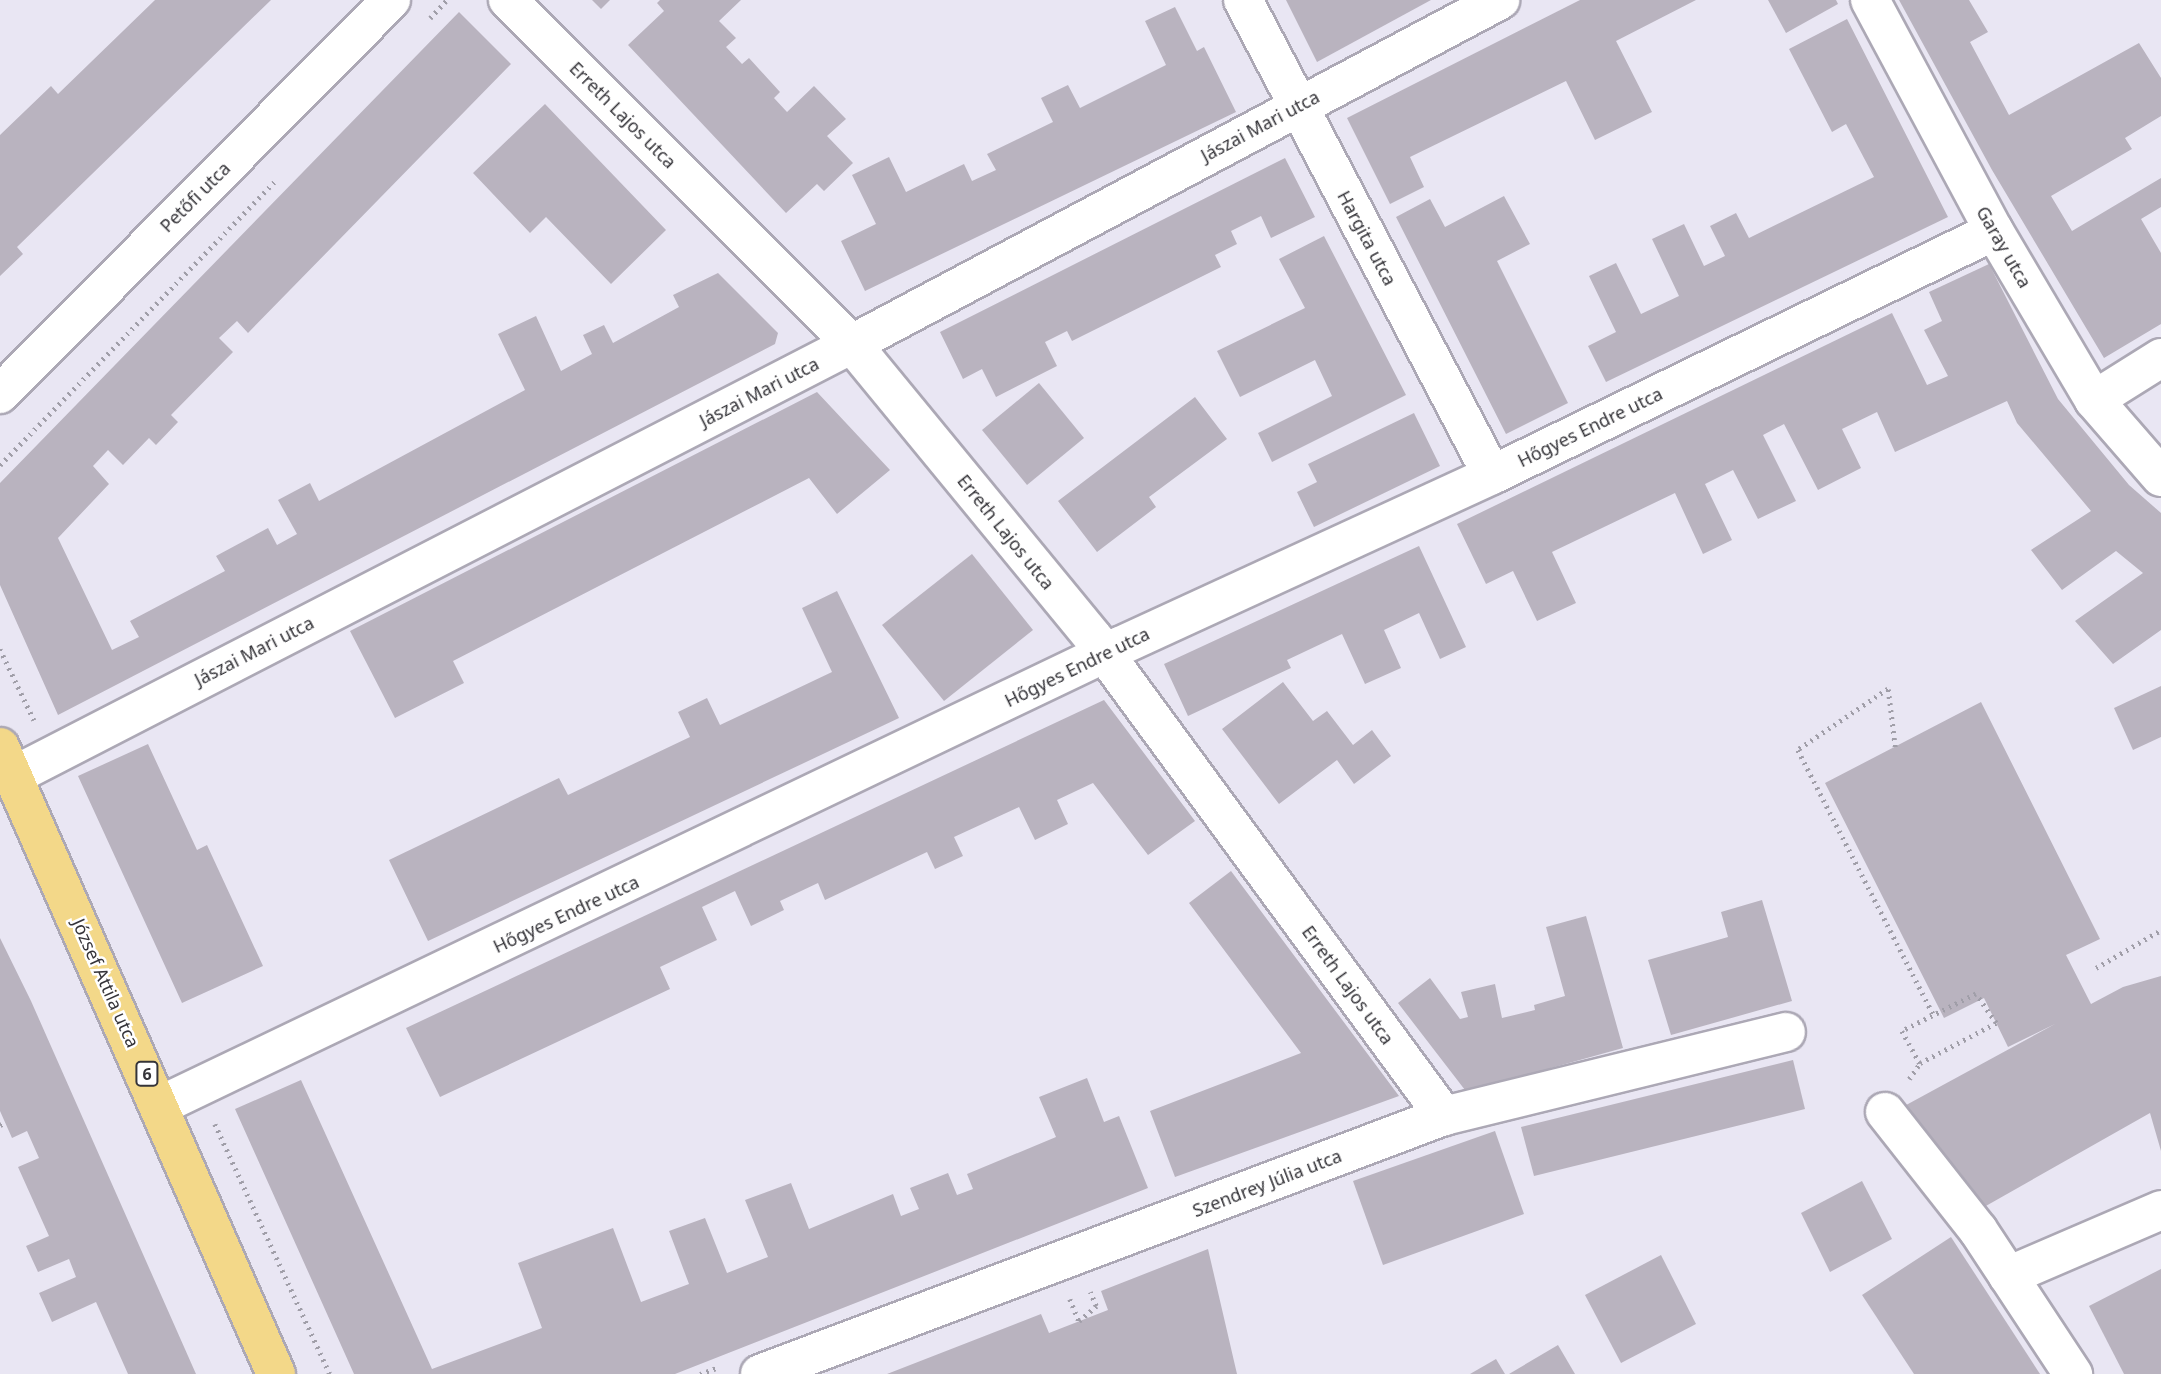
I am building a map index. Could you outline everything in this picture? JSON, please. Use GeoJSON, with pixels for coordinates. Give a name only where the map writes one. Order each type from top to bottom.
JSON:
{"type":"FeatureCollection","features":[{"type":"Feature","properties":{"kind":"main road","name":"József Attila utca"},"geometry":{"type":"LineString","coordinates":[[6,761],[161,1105],[276,1374]]}},
{"type":"Feature","properties":{"kind":"street","name":"Petőfi utca"},"geometry":{"type":"LineString","coordinates":[[0,394],[391,0]]}},
{"type":"Feature","properties":{"kind":"street","name":"Erreth Lajos utca"},"geometry":{"type":"LineString","coordinates":[[508,0],[852,344],[1104,654],[1444,1116]]}},
{"type":"Feature","properties":{"kind":"street","name":"Hargita utca"},"geometry":{"type":"LineString","coordinates":[[1243,0],[1492,475]]}},
{"type":"Feature","properties":{"kind":"street","name":"Jászai Mari utca"},"geometry":{"type":"LineString","coordinates":[[6,761],[852,344],[1500,0]]}},
{"type":"Feature","properties":{"kind":"street","name":"Garay utca"},"geometry":{"type":"LineString","coordinates":[[1870,0],[1994,231],[2094,400],[2161,477]]}},
{"type":"Feature","properties":{"kind":"street","name":"Hőgyes Endre utca"},"geometry":{"type":"LineString","coordinates":[[161,1105],[1104,654],[1492,475],[1994,231]]}},
{"type":"Feature","properties":{"kind":"street"},"geometry":{"type":"LineString","coordinates":[[2094,400],[2161,358]]}},
{"type":"Feature","properties":{"kind":"street","name":"Szendrey Júlia utca"},"geometry":{"type":"LineString","coordinates":[[760,1374],[1444,1116],[1786,1032]]}},
{"type":"Feature","properties":{"kind":"street"},"geometry":{"type":"LineString","coordinates":[[1885,1112],[1978,1230],[2073,1374]]}},
{"type":"Feature","properties":{"kind":"street"},"geometry":{"type":"LineString","coordinates":[[2008,1276],[2161,1210]]}},
{"type":"Feature","properties":{"kind":"path"},"geometry":{"type":"LineString","coordinates":[[428,20],[447,0]]}},
{"type":"Feature","properties":{"kind":"path"},"geometry":{"type":"LineString","coordinates":[[0,465],[286,169]]}},
{"type":"Feature","properties":{"kind":"path"},"geometry":{"type":"LineString","coordinates":[[1895,747],[1888,689],[1798,750],[1933,1014]]}},
{"type":"Feature","properties":{"kind":"path"},"geometry":{"type":"LineString","coordinates":[[2096,968],[2161,930]]}},
{"type":"Feature","properties":{"kind":"path"},"geometry":{"type":"LineString","coordinates":[[1914,979],[1923,975]]}},
{"type":"Feature","properties":{"kind":"path"},"geometry":{"type":"LineString","coordinates":[[1885,1112],[1920,1063],[1996,1023],[1976,995],[1902,1031],[1920,1063]]}},
{"type":"Feature","properties":{"kind":"path"},"geometry":{"type":"LineString","coordinates":[[1079,1321],[1096,1306],[1086,1284]]}},
{"type":"Feature","properties":{"kind":"building"},"geometry":{"type":"Polygon","coordinates":[[[155,0],[271,0],[17,247],[23,254],[0,276],[0,135],[51,86],[58,94],[155,0]]]}},
{"type":"Feature","properties":{"kind":"building"},"geometry":{"type":"Polygon","coordinates":[[[592,0],[610,0],[601,9],[592,0]]]}},
{"type":"Feature","properties":{"kind":"building"},"geometry":{"type":"Polygon","coordinates":[[[660,0],[741,0],[719,21],[736,38],[726,47],[742,64],[749,58],[780,92],[774,98],[787,112],[814,86],[846,119],[827,136],[853,163],[824,191],[817,184],[786,213],[628,45],[664,11],[657,3],[660,0]]]}},
{"type":"Feature","properties":{"kind":"building"},"geometry":{"type":"Polygon","coordinates":[[[1286,0],[1431,0],[1317,62],[1286,0]]]}},
{"type":"Feature","properties":{"kind":"building"},"geometry":{"type":"Polygon","coordinates":[[[1580,0],[1696,0],[1616,41],[1652,112],[1595,140],[1566,81],[1410,157],[1424,187],[1390,204],[1347,118],[1580,0]]]}},
{"type":"Feature","properties":{"kind":"building"},"geometry":{"type":"Polygon","coordinates":[[[1768,0],[1836,0],[1838,4],[1786,33],[1768,0]]]}},
{"type":"Feature","properties":{"kind":"building"},"geometry":{"type":"Polygon","coordinates":[[[1899,0],[1969,0],[1988,32],[1970,42],[2009,115],[2139,43],[2161,78],[2161,116],[2125,138],[2132,149],[2051,196],[2072,231],[2161,178],[2161,207],[2141,219],[2161,253],[2161,324],[2104,358],[1992,170],[1899,0]]]}},
{"type":"Feature","properties":{"kind":"building"},"geometry":{"type":"Polygon","coordinates":[[[1175,7],[1197,51],[1204,47],[1236,112],[865,291],[841,241],[876,224],[852,175],[889,157],[906,192],[964,164],[972,181],[996,170],[987,154],[1053,122],[1041,98],[1068,85],[1080,108],[1166,65],[1145,21],[1175,7]]]}},
{"type":"Feature","properties":{"kind":"building"},"geometry":{"type":"Polygon","coordinates":[[[459,12],[511,64],[248,333],[237,321],[219,338],[233,352],[171,415],[178,422],[156,445],[149,438],[123,465],[108,450],[93,466],[109,484],[58,538],[112,650],[139,637],[130,621],[225,571],[216,556],[268,528],[277,545],[297,534],[278,500],[310,483],[319,501],[525,390],[498,334],[536,316],[561,371],[592,354],[583,335],[604,325],[613,343],[679,307],[673,295],[718,273],[778,333],[775,344],[58,715],[0,585],[0,483],[459,12]]]}},
{"type":"Feature","properties":{"kind":"building"},"geometry":{"type":"Polygon","coordinates":[[[1847,19],[1948,217],[1606,382],[1588,346],[1616,332],[1589,276],[1616,263],[1641,314],[1679,296],[1652,239],[1684,224],[1704,266],[1725,256],[1710,226],[1736,213],[1749,238],[1874,177],[1846,124],[1832,132],[1789,49],[1847,19]]]}},
{"type":"Feature","properties":{"kind":"building"},"geometry":{"type":"Polygon","coordinates":[[[545,104],[666,230],[611,284],[546,217],[530,233],[473,173],[545,104]]]}},
{"type":"Feature","properties":{"kind":"building"},"geometry":{"type":"Polygon","coordinates":[[[1285,158],[1315,217],[1271,238],[1261,216],[1231,231],[1237,244],[1215,255],[1221,267],[1072,341],[1067,331],[1045,342],[1057,366],[996,397],[982,369],[963,379],[940,332],[1285,158]]]}},
{"type":"Feature","properties":{"kind":"building"},"geometry":{"type":"Polygon","coordinates":[[[1504,196],[1530,244],[1497,261],[1568,403],[1506,434],[1396,217],[1430,199],[1445,227],[1504,196]]]}},
{"type":"Feature","properties":{"kind":"building"},"geometry":{"type":"Polygon","coordinates":[[[1324,236],[1406,395],[1272,462],[1258,433],[1332,396],[1315,360],[1240,397],[1217,351],[1305,308],[1279,259],[1324,236]]]}},
{"type":"Feature","properties":{"kind":"building"},"geometry":{"type":"Polygon","coordinates":[[[1989,264],[2058,399],[2129,485],[2161,513],[2161,630],[2113,664],[2075,621],[2143,573],[2116,551],[2062,590],[2031,550],[2091,511],[2017,423],[2007,401],[1895,452],[1877,412],[1842,429],[1861,468],[1818,490],[1784,424],[1763,435],[1796,501],[1758,519],[1733,470],[1705,484],[1732,540],[1703,554],[1675,493],[1552,552],[1576,603],[1537,621],[1513,571],[1486,584],[1457,524],[1892,313],[1927,385],[1948,376],[1924,330],[1942,321],[1929,292],[1989,264]]]}},
{"type":"Feature","properties":{"kind":"building"},"geometry":{"type":"Polygon","coordinates":[[[1039,383],[1084,438],[1027,485],[982,430],[1039,383]]]}},
{"type":"Feature","properties":{"kind":"building"},"geometry":{"type":"Polygon","coordinates":[[[817,392],[890,470],[837,514],[809,478],[453,661],[464,683],[395,718],[350,631],[817,392]]]}},
{"type":"Feature","properties":{"kind":"building"},"geometry":{"type":"Polygon","coordinates":[[[1195,397],[1227,439],[1149,497],[1156,507],[1097,552],[1058,501],[1195,397]]]}},
{"type":"Feature","properties":{"kind":"building"},"geometry":{"type":"Polygon","coordinates":[[[1414,413],[1440,466],[1314,527],[1297,492],[1317,482],[1308,464],[1414,413]]]}},
{"type":"Feature","properties":{"kind":"building"},"geometry":{"type":"Polygon","coordinates":[[[1419,546],[1466,647],[1440,659],[1419,613],[1384,630],[1401,668],[1365,684],[1342,634],[1287,660],[1291,668],[1188,716],[1164,664],[1419,546]]]}},
{"type":"Feature","properties":{"kind":"building"},"geometry":{"type":"Polygon","coordinates":[[[972,554],[1033,630],[944,701],[882,625],[972,554]]]}},
{"type":"Feature","properties":{"kind":"building"},"geometry":{"type":"Polygon","coordinates":[[[837,591],[899,718],[428,941],[389,860],[559,778],[568,795],[690,737],[678,712],[707,698],[720,725],[832,672],[802,608],[837,591]]]}},
{"type":"Feature","properties":{"kind":"building"},"geometry":{"type":"Polygon","coordinates":[[[1283,682],[1313,721],[1327,711],[1353,745],[1372,730],[1391,756],[1354,784],[1337,760],[1279,804],[1222,729],[1283,682]]]}},
{"type":"Feature","properties":{"kind":"building"},"geometry":{"type":"Polygon","coordinates":[[[2161,686],[2161,737],[2133,750],[2114,708],[2161,686]]]}},
{"type":"Feature","properties":{"kind":"building"},"geometry":{"type":"Polygon","coordinates":[[[1104,700],[1195,821],[1148,855],[1093,783],[1057,800],[1068,824],[1035,840],[1019,807],[954,837],[963,856],[935,869],[927,852],[825,900],[818,883],[780,901],[784,910],[751,926],[735,891],[702,907],[717,940],[660,967],[670,989],[440,1097],[406,1028],[1104,700]]]}},
{"type":"Feature","properties":{"kind":"building"},"geometry":{"type":"Polygon","coordinates":[[[1981,702],[2100,939],[2066,955],[2091,1004],[2123,987],[2161,976],[2161,1151],[2150,1113],[1977,1211],[1897,1110],[2055,1024],[2008,1047],[1984,998],[1944,1018],[1825,783],[1981,702]]]}},
{"type":"Feature","properties":{"kind":"building"},"geometry":{"type":"Polygon","coordinates":[[[148,744],[197,850],[207,845],[263,966],[182,1003],[78,776],[148,744]]]}},
{"type":"Feature","properties":{"kind":"building"},"geometry":{"type":"Polygon","coordinates":[[[1231,871],[1399,1096],[1175,1177],[1150,1111],[1301,1053],[1189,903],[1231,871]]]}},
{"type":"Feature","properties":{"kind":"building"},"geometry":{"type":"Polygon","coordinates":[[[1762,900],[1792,1001],[1671,1035],[1648,960],[1728,937],[1721,912],[1762,900]]]}},
{"type":"Feature","properties":{"kind":"building"},"geometry":{"type":"Polygon","coordinates":[[[1586,916],[1623,1048],[1551,1068],[1552,1073],[1465,1090],[1398,1003],[1430,978],[1460,1019],[1468,1017],[1461,992],[1495,984],[1502,1018],[1535,1010],[1534,1005],[1565,996],[1546,927],[1586,916]]]}},
{"type":"Feature","properties":{"kind":"building"},"geometry":{"type":"Polygon","coordinates":[[[0,938],[31,1001],[196,1374],[128,1374],[96,1302],[52,1322],[39,1293],[76,1277],[69,1259],[38,1272],[26,1246],[49,1236],[18,1167],[39,1158],[27,1131],[12,1138],[0,1111],[0,938]]]}},
{"type":"Feature","properties":{"kind":"building"},"geometry":{"type":"Polygon","coordinates":[[[1793,1060],[1805,1109],[1534,1176],[1521,1127],[1793,1060]]]}},
{"type":"Feature","properties":{"kind":"building"},"geometry":{"type":"Polygon","coordinates":[[[1087,1078],[1104,1122],[1119,1116],[1148,1188],[675,1374],[354,1374],[235,1109],[301,1080],[432,1369],[542,1328],[518,1263],[613,1228],[641,1302],[689,1284],[669,1231],[705,1218],[727,1273],[768,1257],[745,1200],[791,1183],[809,1229],[893,1194],[901,1216],[919,1209],[910,1188],[948,1173],[957,1195],[973,1189],[967,1174],[1056,1137],[1039,1097],[1087,1078]]]}},
{"type":"Feature","properties":{"kind":"building"},"geometry":{"type":"Polygon","coordinates":[[[1495,1131],[1524,1214],[1383,1265],[1353,1181],[1495,1131]]]}},
{"type":"Feature","properties":{"kind":"building"},"geometry":{"type":"Polygon","coordinates":[[[1862,1181],[1892,1239],[1830,1272],[1801,1213],[1862,1181]]]}},
{"type":"Feature","properties":{"kind":"building"},"geometry":{"type":"Polygon","coordinates":[[[1951,1237],[2040,1374],[1914,1374],[1862,1295],[1951,1237]]]}},
{"type":"Feature","properties":{"kind":"building"},"geometry":{"type":"Polygon","coordinates":[[[1208,1249],[1237,1374],[887,1374],[1041,1314],[1049,1333],[1108,1310],[1101,1291],[1208,1249]]]}},
{"type":"Feature","properties":{"kind":"building"},"geometry":{"type":"Polygon","coordinates":[[[1661,1255],[1696,1324],[1621,1363],[1585,1295],[1661,1255]]]}},
{"type":"Feature","properties":{"kind":"building"},"geometry":{"type":"Polygon","coordinates":[[[2161,1269],[2161,1374],[2124,1374],[2089,1306],[2161,1269]]]}},
{"type":"Feature","properties":{"kind":"building"},"geometry":{"type":"Polygon","coordinates":[[[1558,1345],[1575,1374],[1509,1374],[1558,1345]]]}},
{"type":"Feature","properties":{"kind":"building"},"geometry":{"type":"Polygon","coordinates":[[[1496,1359],[1505,1374],[1470,1374],[1496,1359]]]}}]}
